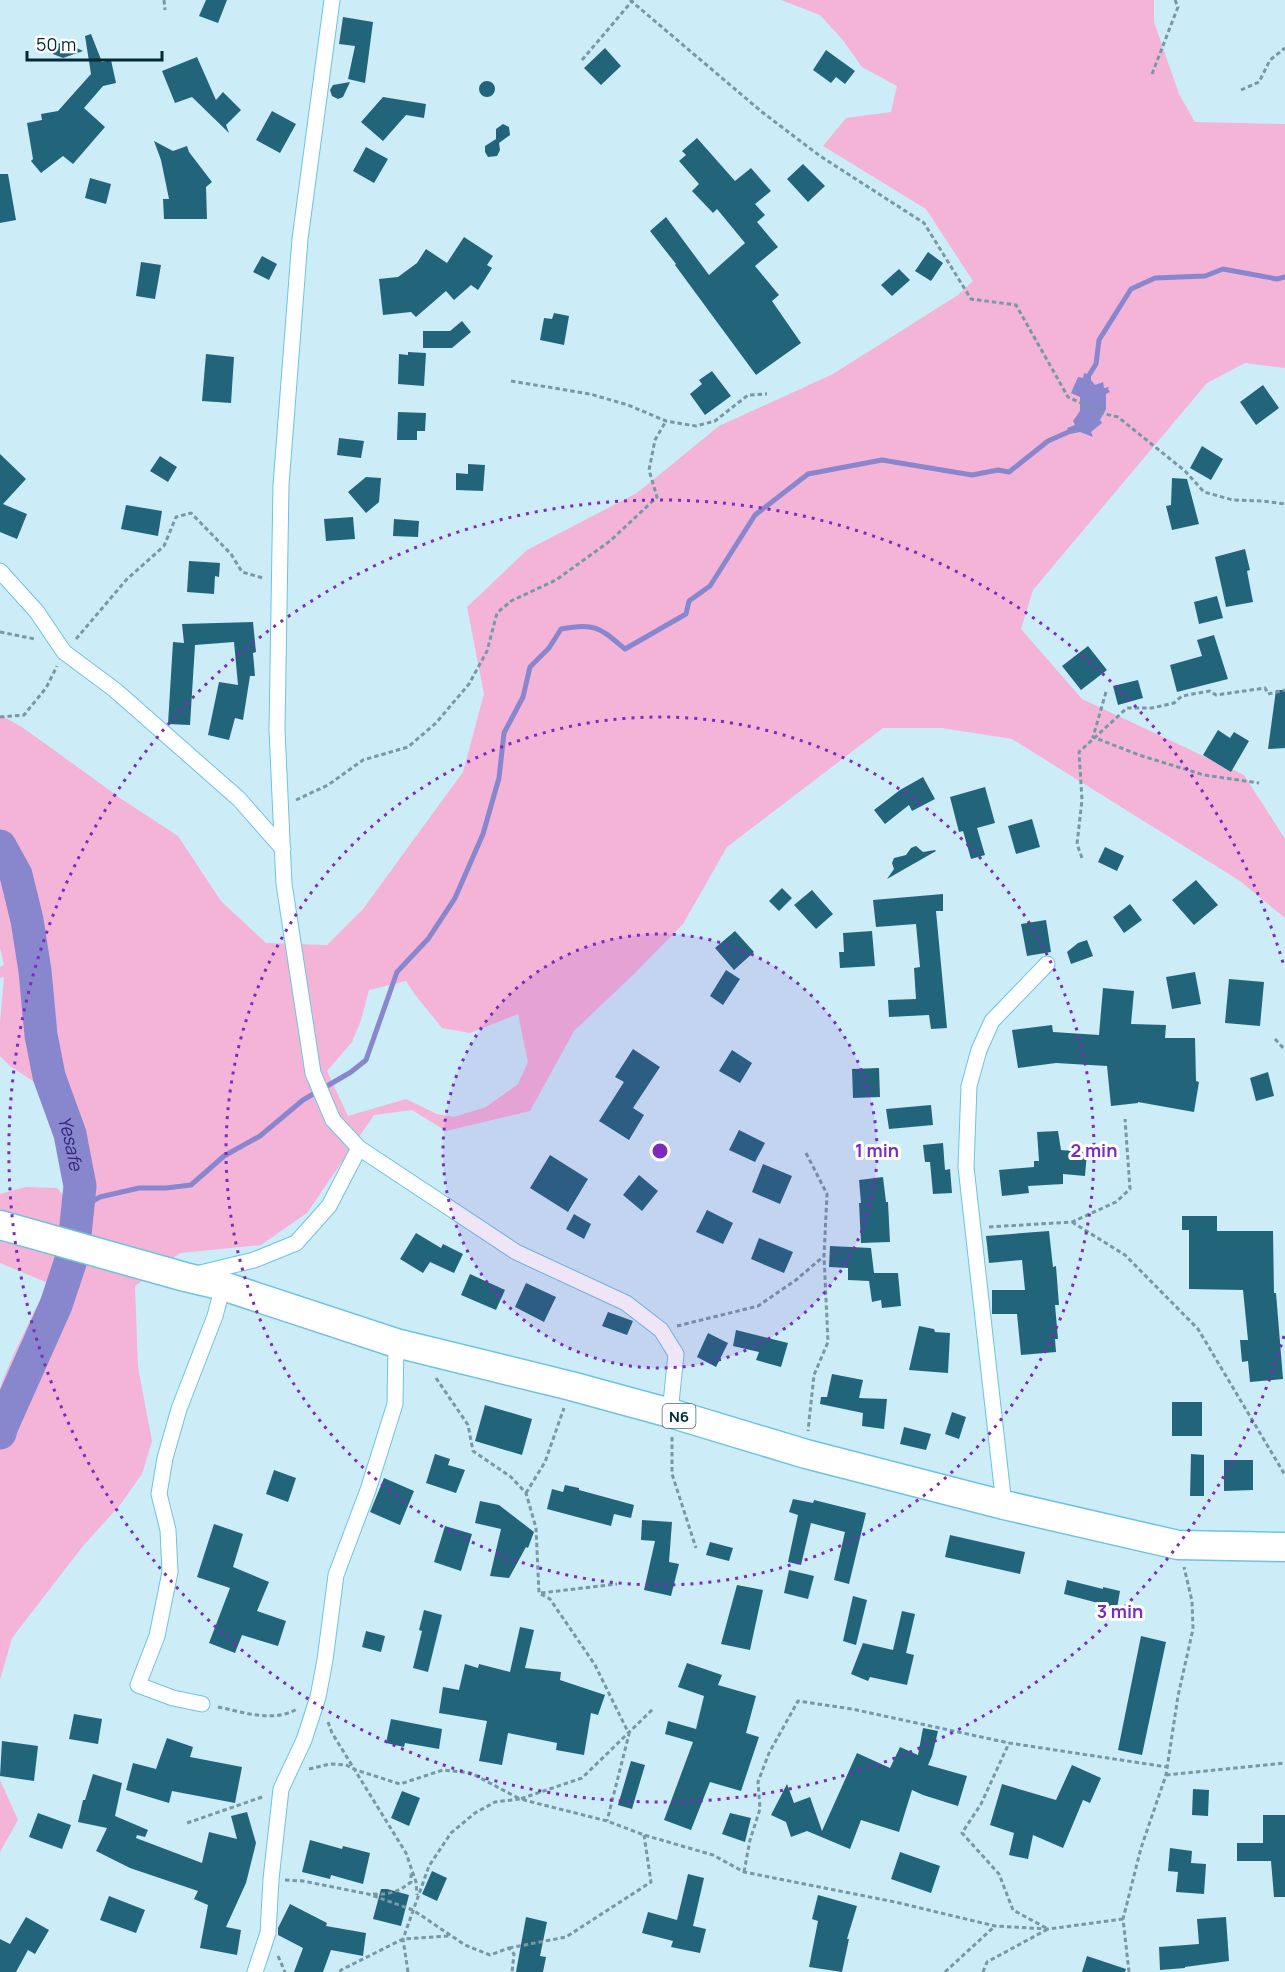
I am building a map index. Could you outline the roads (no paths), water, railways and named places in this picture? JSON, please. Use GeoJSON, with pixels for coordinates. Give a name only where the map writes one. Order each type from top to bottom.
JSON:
{"type":"FeatureCollection","features":[{"type":"Feature","properties":{"kind":"highway","name":"N6"},"geometry":{"type":"LineString","coordinates":[[0,1225],[223,1286],[396,1342],[571,1386],[806,1454],[1004,1505],[1178,1545],[1285,1547]]}},
{"type":"Feature","properties":{"kind":"street"},"geometry":{"type":"LineString","coordinates":[[332,0],[300,238],[281,485],[279,582],[277,730],[284,884],[313,1073],[333,1120],[359,1148],[516,1252],[626,1303],[661,1330],[676,1354],[670,1413]]}},
{"type":"Feature","properties":{"kind":"street"},"geometry":{"type":"LineString","coordinates":[[0,571],[37,612],[64,652],[115,690],[239,799],[282,849]]}},
{"type":"Feature","properties":{"kind":"street"},"geometry":{"type":"LineString","coordinates":[[1004,1505],[966,1167],[969,1086],[992,1021],[1047,964]]}},
{"type":"Feature","properties":{"kind":"street"},"geometry":{"type":"LineString","coordinates":[[185,1277],[254,1260],[296,1243],[329,1206],[359,1148]]}},
{"type":"Feature","properties":{"kind":"street"},"geometry":{"type":"LineString","coordinates":[[202,1704],[173,1698],[138,1685],[157,1636],[170,1572],[168,1530],[159,1494],[165,1458],[179,1409],[215,1316],[223,1286]]}},
{"type":"Feature","properties":{"kind":"street"},"geometry":{"type":"LineString","coordinates":[[255,1972],[268,1933],[281,1789],[303,1740],[318,1697],[336,1575],[368,1490],[395,1404],[396,1342]]}},
{"type":"Feature","properties":{"kind":"waterway"},"geometry":{"type":"LineString","coordinates":[[1086,380],[1096,364],[1099,340],[1131,289],[1155,278],[1205,276],[1223,269],[1277,279],[1285,277]]}},
{"type":"Feature","properties":{"kind":"waterway"},"geometry":{"type":"LineString","coordinates":[[77,1210],[100,1197],[139,1188],[191,1185],[224,1156],[260,1136],[303,1100],[351,1072],[366,1060],[397,972],[428,939],[455,898],[483,834],[499,778],[504,733],[523,697],[530,667],[549,648],[561,629],[582,626],[596,628],[625,649],[686,614],[689,601],[710,586],[755,515],[808,474],[882,460],[972,475],[998,470],[1009,472],[1048,441],[1073,430]]}},
{"type":"Feature","properties":{"kind":"waterway","name":"Yesafe"},"geometry":{"type":"LineString","coordinates":[[0,846],[16,875],[27,920],[41,1035],[49,1076],[70,1134],[80,1186],[73,1254],[56,1305],[0,1433]]}}]}
